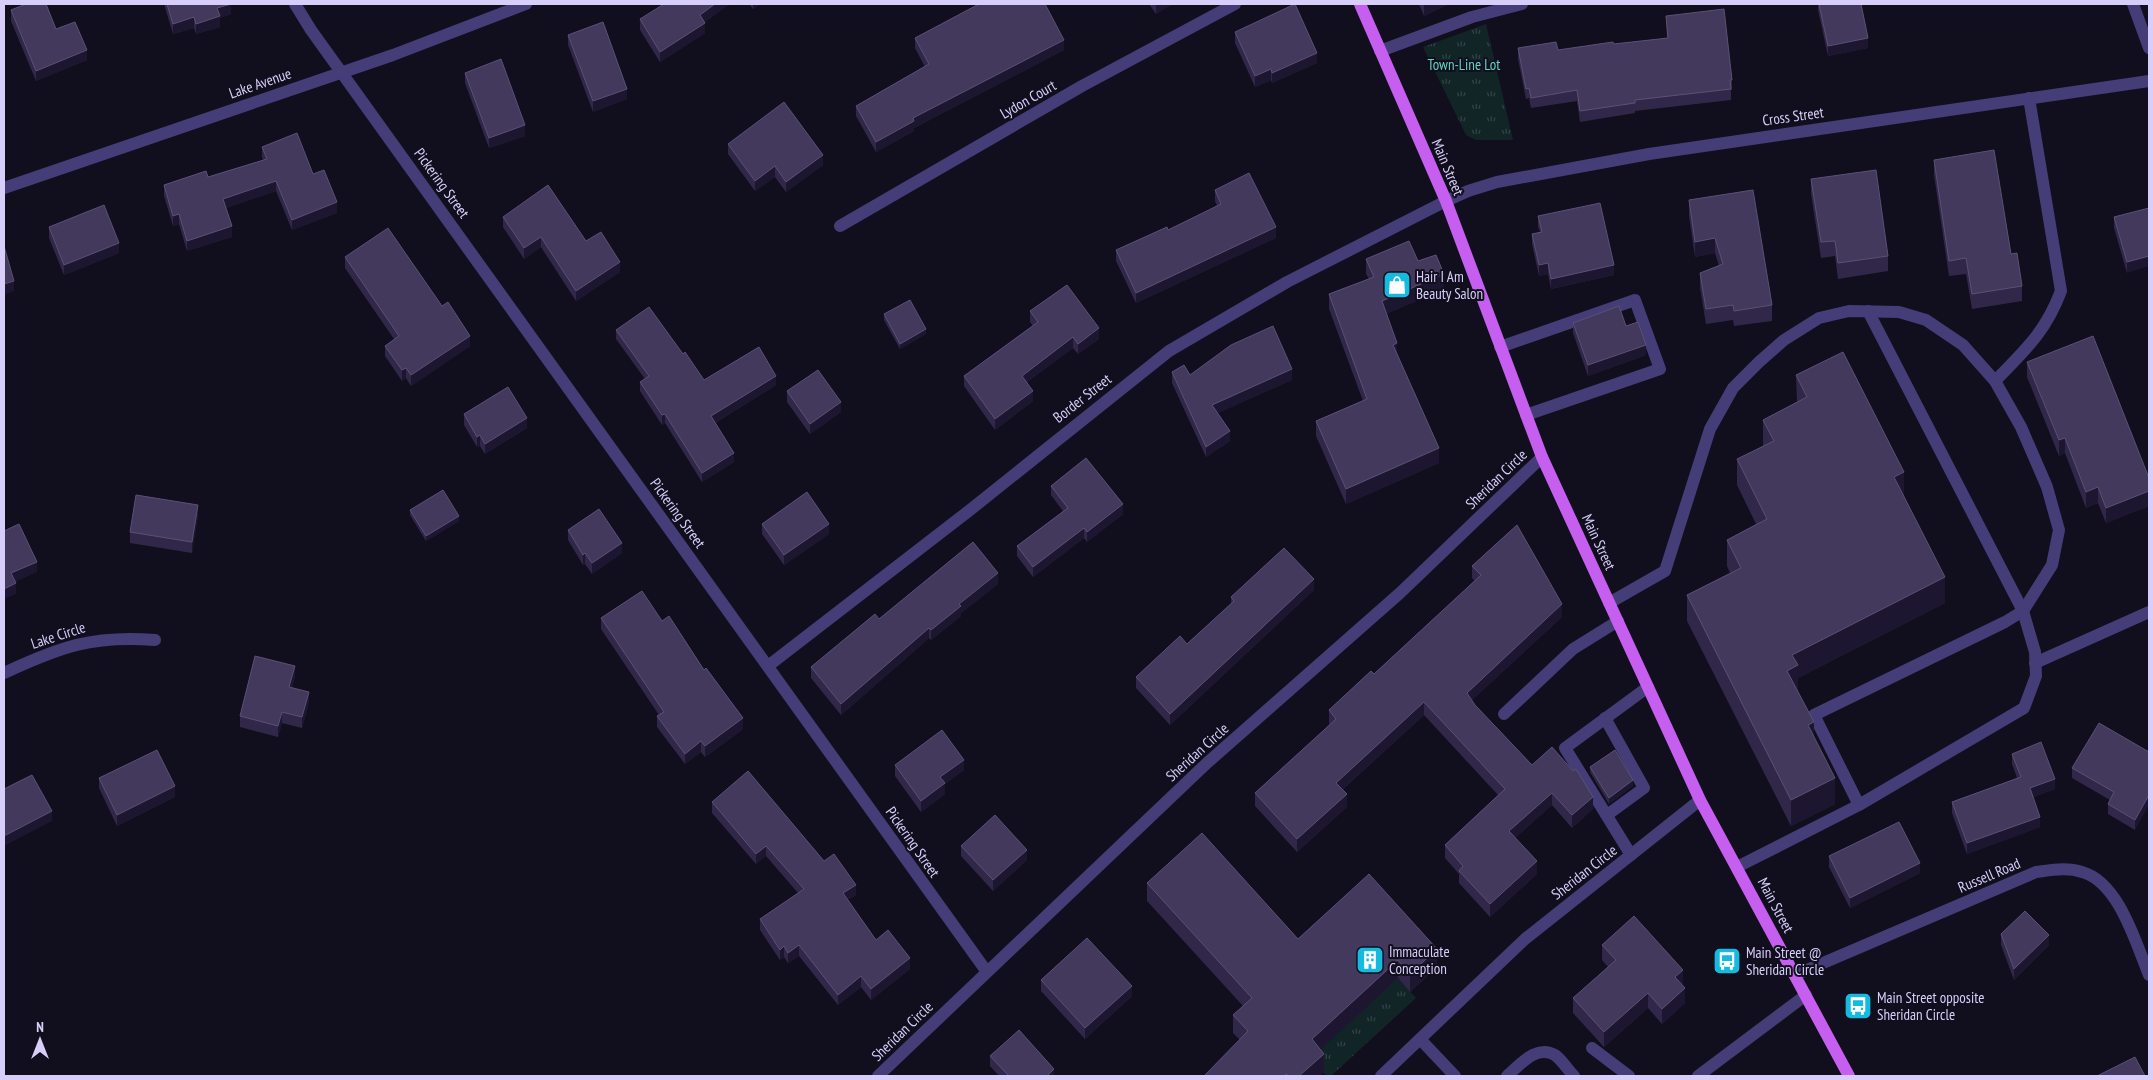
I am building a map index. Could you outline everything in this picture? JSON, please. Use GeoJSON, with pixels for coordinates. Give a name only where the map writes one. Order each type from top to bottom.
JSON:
{"type":"FeatureCollection","features":[{"type":"Feature","properties":{"kind":"main road","name":"Main Street"},"geometry":{"type":"LineString","coordinates":[[1360,4],[1446,201],[1542,457],[1700,800],[1849,1076]]}},
{"type":"Feature","properties":{"kind":"street","name":"Pickering Street"},"geometry":{"type":"LineString","coordinates":[[296,4],[311,30],[343,72],[987,972]]}},
{"type":"Feature","properties":{"kind":"street","name":"Lake Avenue"},"geometry":{"type":"LineString","coordinates":[[4,188],[393,55],[526,4]]}},
{"type":"Feature","properties":{"kind":"street","name":"Lydon Court"},"geometry":{"type":"LineString","coordinates":[[840,226],[1082,86],[1235,4]]}},
{"type":"Feature","properties":{"kind":"street"},"geometry":{"type":"LineString","coordinates":[[1380,51],[1463,20],[1522,4]]}},
{"type":"Feature","properties":{"kind":"street"},"geometry":{"type":"LineString","coordinates":[[2134,4],[2149,48]]}},
{"type":"Feature","properties":{"kind":"street","name":"Cross Street"},"geometry":{"type":"LineString","coordinates":[[1446,201],[1482,186],[1530,175],[1649,154],[2149,81]]}},
{"type":"Feature","properties":{"kind":"street"},"geometry":{"type":"LineString","coordinates":[[1996,382],[2040,333],[2051,316],[2061,291],[2029,98]]}},
{"type":"Feature","properties":{"kind":"street","name":"Border Street"},"geometry":{"type":"LineString","coordinates":[[768,666],[970,510],[1169,351],[1288,282],[1446,201]]}},
{"type":"Feature","properties":{"kind":"street"},"geometry":{"type":"LineString","coordinates":[[1500,347],[1635,300],[1660,369],[1526,415]]}},
{"type":"Feature","properties":{"kind":"street"},"geometry":{"type":"LineString","coordinates":[[1609,603],[1665,570],[1710,429],[1733,388],[1758,362],[1784,340],[1819,318],[1849,311],[1868,311],[1899,312],[1926,320],[1963,345],[1996,382],[2021,427],[2047,486],[2058,530],[2052,565],[2023,611],[2005,622],[1814,715],[1859,806]]}},
{"type":"Feature","properties":{"kind":"street"},"geometry":{"type":"LineString","coordinates":[[1737,867],[1859,806],[2024,708],[2036,676],[2035,652],[2023,611],[1868,311]]}},
{"type":"Feature","properties":{"kind":"street","name":"Sheridan Circle"},"geometry":{"type":"LineString","coordinates":[[878,1076],[1207,763],[1400,593],[1542,457]]}},
{"type":"Feature","properties":{"kind":"street"},"geometry":{"type":"LineString","coordinates":[[2035,663],[2149,612]]}},
{"type":"Feature","properties":{"kind":"street"},"geometry":{"type":"LineString","coordinates":[[1504,714],[1573,649],[1618,621]]}},
{"type":"Feature","properties":{"kind":"street","name":"Lake Circle"},"geometry":{"type":"LineString","coordinates":[[4,674],[55,650],[83,641],[116,638],[155,640]]}},
{"type":"Feature","properties":{"kind":"street"},"geometry":{"type":"LineString","coordinates":[[1631,855],[1565,748],[1648,687]]}},
{"type":"Feature","properties":{"kind":"street"},"geometry":{"type":"LineString","coordinates":[[1606,718],[1644,788],[1607,815]]}},
{"type":"Feature","properties":{"kind":"street","name":"Sheridan Circle"},"geometry":{"type":"LineString","coordinates":[[1382,1076],[1525,939],[1700,800]]}},
{"type":"Feature","properties":{"kind":"street","name":"Russell Road"},"geometry":{"type":"LineString","coordinates":[[1795,975],[2036,872],[2061,869],[2084,872],[2098,880],[2118,900],[2149,976]]}},
{"type":"Feature","properties":{"kind":"street"},"geometry":{"type":"LineString","coordinates":[[1698,1076],[1806,995]]}},
{"type":"Feature","properties":{"kind":"street"},"geometry":{"type":"LineString","coordinates":[[1420,1039],[1455,1076]]}},
{"type":"Feature","properties":{"kind":"street"},"geometry":{"type":"LineString","coordinates":[[1592,1048],[1629,1076]]}},
{"type":"Feature","properties":{"kind":"street"},"geometry":{"type":"LineString","coordinates":[[1507,1076],[1531,1055],[1544,1052],[1555,1055],[1574,1076]]}},
{"type":"Feature","properties":{"kind":"green space","name":"Town-Line Lot"},"geometry":{"type":"Polygon","coordinates":[[[1486,24],[1513,140],[1476,140],[1466,135],[1423,47],[1486,24]]]}},
{"type":"Feature","properties":{"kind":"green space"},"geometry":{"type":"Polygon","coordinates":[[[1393,973],[1416,998],[1331,1076],[1327,1076],[1303,1053],[1393,973]]]}},
{"type":"Feature","properties":{"kind":"building"},"geometry":{"type":"Polygon","coordinates":[[[26,4],[46,4],[56,29],[75,22],[87,50],[36,71],[11,10],[26,4]]]}},
{"type":"Feature","properties":{"kind":"building"},"geometry":{"type":"Polygon","coordinates":[[[167,4],[231,4],[217,8],[220,16],[196,24],[194,17],[173,24],[167,4]]]}},
{"type":"Feature","properties":{"kind":"building"},"geometry":{"type":"Polygon","coordinates":[[[664,4],[715,4],[700,15],[705,23],[660,52],[640,19],[664,4]]]}},
{"type":"Feature","properties":{"kind":"building"},"geometry":{"type":"Polygon","coordinates":[[[979,4],[1045,4],[1064,40],[913,118],[914,121],[876,142],[856,106],[929,64],[915,38],[979,4]]]}},
{"type":"Feature","properties":{"kind":"building"},"geometry":{"type":"Polygon","coordinates":[[[1295,4],[1317,53],[1272,73],[1271,69],[1255,76],[1235,32],[1295,4]]]}},
{"type":"Feature","properties":{"kind":"building"},"geometry":{"type":"Polygon","coordinates":[[[1819,4],[1861,4],[1868,38],[1828,46],[1819,4]]]}},
{"type":"Feature","properties":{"kind":"building"},"geometry":{"type":"Polygon","coordinates":[[[1724,9],[1732,80],[1730,80],[1731,89],[1635,100],[1635,103],[1580,111],[1577,90],[1531,98],[1529,88],[1526,89],[1518,48],[1556,42],[1558,50],[1613,42],[1614,44],[1668,38],[1666,16],[1724,9]]]}},
{"type":"Feature","properties":{"kind":"building"},"geometry":{"type":"Polygon","coordinates":[[[603,22],[627,89],[593,101],[568,35],[603,22]]]}},
{"type":"Feature","properties":{"kind":"building"},"geometry":{"type":"Polygon","coordinates":[[[501,59],[525,125],[489,138],[465,73],[501,59]]]}},
{"type":"Feature","properties":{"kind":"building"},"geometry":{"type":"Polygon","coordinates":[[[784,102],[823,155],[786,182],[775,166],[755,181],[728,144],[784,102]]]}},
{"type":"Feature","properties":{"kind":"building"},"geometry":{"type":"Polygon","coordinates":[[[297,133],[313,174],[324,170],[337,202],[292,220],[276,181],[223,199],[232,226],[187,241],[179,214],[173,216],[164,185],[206,171],[208,177],[267,159],[262,147],[297,133]]]}},
{"type":"Feature","properties":{"kind":"building"},"geometry":{"type":"Polygon","coordinates":[[[1994,150],[2011,254],[2017,253],[2022,286],[1972,294],[1966,258],[1949,261],[1934,160],[1994,150]]]}},
{"type":"Feature","properties":{"kind":"building"},"geometry":{"type":"Polygon","coordinates":[[[1876,170],[1888,256],[1838,263],[1835,241],[1821,242],[1811,179],[1876,170]]]}},
{"type":"Feature","properties":{"kind":"building"},"geometry":{"type":"Polygon","coordinates":[[[1249,173],[1276,227],[1136,293],[1116,250],[1167,227],[1168,230],[1221,204],[1215,190],[1249,173]]]}},
{"type":"Feature","properties":{"kind":"building"},"geometry":{"type":"Polygon","coordinates":[[[548,185],[586,241],[601,232],[620,262],[576,291],[541,237],[524,248],[503,217],[548,185]]]}},
{"type":"Feature","properties":{"kind":"building"},"geometry":{"type":"Polygon","coordinates":[[[1753,190],[1772,305],[1734,311],[1733,305],[1706,309],[1700,273],[1723,264],[1715,238],[1695,242],[1689,200],[1753,190]]]}},
{"type":"Feature","properties":{"kind":"building"},"geometry":{"type":"Polygon","coordinates":[[[1600,203],[1614,265],[1551,279],[1548,263],[1539,265],[1532,234],[1542,232],[1538,216],[1600,203]]]}},
{"type":"Feature","properties":{"kind":"building"},"geometry":{"type":"Polygon","coordinates":[[[104,205],[119,243],[64,265],[49,227],[104,205]]]}},
{"type":"Feature","properties":{"kind":"building"},"geometry":{"type":"Polygon","coordinates":[[[2149,208],[2149,256],[2127,262],[2114,217],[2149,208]]]}},
{"type":"Feature","properties":{"kind":"building"},"geometry":{"type":"Polygon","coordinates":[[[388,228],[442,306],[448,302],[470,336],[411,375],[406,368],[402,370],[385,346],[399,336],[345,257],[388,228]]]}},
{"type":"Feature","properties":{"kind":"building"},"geometry":{"type":"Polygon","coordinates":[[[1409,241],[1418,261],[1436,255],[1444,274],[1382,301],[1397,343],[1393,345],[1439,448],[1346,489],[1316,421],[1367,399],[1329,294],[1374,277],[1366,259],[1409,241]]]}},
{"type":"Feature","properties":{"kind":"building"},"geometry":{"type":"Polygon","coordinates":[[[4,246],[14,281],[4,284],[4,246]]]}},
{"type":"Feature","properties":{"kind":"building"},"geometry":{"type":"Polygon","coordinates":[[[1067,285],[1099,328],[1078,344],[1073,337],[1022,376],[1033,391],[995,419],[964,376],[1038,322],[1030,311],[1067,285]]]}},
{"type":"Feature","properties":{"kind":"building"},"geometry":{"type":"Polygon","coordinates":[[[910,300],[926,329],[900,344],[884,314],[910,300]]]}},
{"type":"Feature","properties":{"kind":"building"},"geometry":{"type":"Polygon","coordinates":[[[1619,306],[1626,326],[1638,322],[1646,345],[1588,365],[1573,323],[1619,306]]]}},
{"type":"Feature","properties":{"kind":"building"},"geometry":{"type":"Polygon","coordinates":[[[649,307],[683,354],[685,352],[704,380],[759,347],[776,376],[711,416],[734,453],[702,473],[665,414],[662,415],[640,382],[649,376],[616,330],[649,307]]]}},
{"type":"Feature","properties":{"kind":"building"},"geometry":{"type":"Polygon","coordinates":[[[1273,326],[1292,369],[1212,405],[1230,431],[1206,447],[1172,372],[1184,365],[1190,375],[1231,345],[1273,326]]]}},
{"type":"Feature","properties":{"kind":"building"},"geometry":{"type":"Polygon","coordinates":[[[2093,336],[2149,478],[2149,491],[2106,508],[2098,487],[2086,492],[2065,438],[2059,440],[2027,362],[2093,336]]]}},
{"type":"Feature","properties":{"kind":"building"},"geometry":{"type":"Polygon","coordinates":[[[1843,352],[1904,472],[1894,477],[1945,577],[1792,655],[1798,665],[1787,671],[1814,722],[1808,725],[1835,778],[1791,800],[1687,595],[1741,568],[1727,540],[1767,519],[1737,459],[1774,441],[1763,420],[1807,397],[1796,375],[1843,352]]]}},
{"type":"Feature","properties":{"kind":"building"},"geometry":{"type":"Polygon","coordinates":[[[818,370],[841,402],[810,424],[787,391],[818,370]]]}},
{"type":"Feature","properties":{"kind":"building"},"geometry":{"type":"Polygon","coordinates":[[[508,387],[527,418],[485,444],[480,435],[477,437],[464,414],[508,387]]]}},
{"type":"Feature","properties":{"kind":"building"},"geometry":{"type":"Polygon","coordinates":[[[1086,458],[1123,504],[1087,532],[1084,528],[1033,567],[1017,546],[1068,508],[1051,486],[1086,458]]]}},
{"type":"Feature","properties":{"kind":"building"},"geometry":{"type":"Polygon","coordinates":[[[443,490],[459,516],[426,536],[410,510],[443,490]]]}},
{"type":"Feature","properties":{"kind":"building"},"geometry":{"type":"Polygon","coordinates":[[[807,492],[829,524],[784,555],[762,524],[807,492]]]}},
{"type":"Feature","properties":{"kind":"building"},"geometry":{"type":"Polygon","coordinates":[[[136,495],[198,505],[192,542],[130,532],[136,495]]]}},
{"type":"Feature","properties":{"kind":"building"},"geometry":{"type":"Polygon","coordinates":[[[599,509],[622,543],[592,563],[585,553],[583,555],[568,530],[599,509]]]}},
{"type":"Feature","properties":{"kind":"building"},"geometry":{"type":"Polygon","coordinates":[[[19,524],[37,562],[11,573],[16,583],[4,589],[4,531],[19,524]]]}},
{"type":"Feature","properties":{"kind":"building"},"geometry":{"type":"Polygon","coordinates":[[[1517,525],[1562,604],[1467,693],[1475,705],[1532,765],[1552,747],[1573,771],[1576,769],[1593,797],[1572,815],[1552,793],[1509,831],[1537,861],[1490,904],[1459,871],[1463,866],[1445,845],[1505,789],[1424,702],[1336,783],[1347,794],[1297,839],[1255,793],[1336,719],[1329,710],[1371,671],[1374,674],[1481,575],[1472,566],[1517,525]]]}},
{"type":"Feature","properties":{"kind":"building"},"geometry":{"type":"Polygon","coordinates":[[[973,542],[998,573],[959,604],[961,606],[931,630],[929,628],[841,704],[811,667],[875,614],[879,619],[973,542]]]}},
{"type":"Feature","properties":{"kind":"building"},"geometry":{"type":"Polygon","coordinates":[[[1284,548],[1314,579],[1170,714],[1136,677],[1180,636],[1187,644],[1234,601],[1231,597],[1284,548]]]}},
{"type":"Feature","properties":{"kind":"building"},"geometry":{"type":"Polygon","coordinates":[[[642,591],[662,621],[669,616],[704,670],[706,668],[743,718],[705,746],[701,741],[685,754],[657,716],[664,712],[601,618],[642,591]]]}},
{"type":"Feature","properties":{"kind":"building"},"geometry":{"type":"Polygon","coordinates":[[[255,656],[295,666],[289,687],[309,692],[302,717],[282,712],[278,726],[240,716],[255,656]]]}},
{"type":"Feature","properties":{"kind":"building"},"geometry":{"type":"Polygon","coordinates":[[[2099,723],[2149,752],[2149,795],[2135,820],[2108,804],[2114,792],[2072,768],[2099,723]]]}},
{"type":"Feature","properties":{"kind":"building"},"geometry":{"type":"Polygon","coordinates":[[[942,730],[964,760],[940,777],[945,783],[921,801],[895,765],[942,730]]]}},
{"type":"Feature","properties":{"kind":"building"},"geometry":{"type":"Polygon","coordinates":[[[2041,742],[2055,779],[2030,788],[2040,817],[1967,843],[1952,802],[2021,777],[2012,754],[2041,742]]]}},
{"type":"Feature","properties":{"kind":"building"},"geometry":{"type":"Polygon","coordinates":[[[157,750],[175,786],[117,815],[99,778],[157,750]]]}},
{"type":"Feature","properties":{"kind":"building"},"geometry":{"type":"Polygon","coordinates":[[[1615,750],[1633,780],[1609,798],[1590,767],[1615,750]]]}},
{"type":"Feature","properties":{"kind":"building"},"geometry":{"type":"Polygon","coordinates":[[[748,771],[824,861],[834,854],[856,885],[843,893],[876,940],[888,930],[910,958],[871,989],[861,976],[838,995],[799,945],[788,953],[784,946],[780,950],[760,919],[804,889],[766,846],[756,854],[712,802],[748,771]]]}},
{"type":"Feature","properties":{"kind":"building"},"geometry":{"type":"Polygon","coordinates":[[[32,775],[52,811],[4,836],[4,789],[32,775]]]}},
{"type":"Feature","properties":{"kind":"building"},"geometry":{"type":"Polygon","coordinates":[[[995,815],[1027,850],[993,880],[961,846],[995,815]]]}},
{"type":"Feature","properties":{"kind":"building"},"geometry":{"type":"Polygon","coordinates":[[[1899,822],[1920,863],[1850,898],[1829,856],[1899,822]]]}},
{"type":"Feature","properties":{"kind":"building","name":"Immaculate Conception"},"geometry":{"type":"Polygon","coordinates":[[[1202,833],[1298,939],[1369,874],[1437,949],[1410,974],[1398,960],[1312,1039],[1324,1054],[1299,1076],[1289,1076],[1286,1074],[1284,1076],[1204,1076],[1248,1031],[1233,1015],[1252,998],[1147,883],[1202,833]]]}},
{"type":"Feature","properties":{"kind":"building"},"geometry":{"type":"Polygon","coordinates":[[[2025,911],[2049,935],[2014,969],[2001,934],[2025,911]]]}},
{"type":"Feature","properties":{"kind":"building"},"geometry":{"type":"Polygon","coordinates":[[[1634,916],[1683,970],[1675,977],[1685,988],[1662,1009],[1648,993],[1604,1032],[1573,998],[1616,960],[1602,945],[1634,916]]]}},
{"type":"Feature","properties":{"kind":"building"},"geometry":{"type":"Polygon","coordinates":[[[1087,938],[1132,986],[1085,1028],[1041,980],[1087,938]]]}},
{"type":"Feature","properties":{"kind":"building"},"geometry":{"type":"Polygon","coordinates":[[[1019,1030],[1054,1069],[1047,1076],[1009,1076],[990,1056],[1019,1030]]]}},
{"type":"Feature","properties":{"kind":"building"},"geometry":{"type":"Polygon","coordinates":[[[2135,1057],[2145,1076],[2097,1076],[2135,1057]]]}},
{"type":"Feature","properties":{"kind":"place","name":"Hair I Am Beauty Salon"},"geometry":{"type":"Point","coordinates":[1397,285]}},
{"type":"Feature","properties":{"kind":"place","name":"Immaculate Conception"},"geometry":{"type":"Point","coordinates":[1370,960]}},
{"type":"Feature","properties":{"kind":"place","name":"Main Street @ Sheridan Circle"},"geometry":{"type":"Point","coordinates":[1727,961]}},
{"type":"Feature","properties":{"kind":"place","name":"Main Street opposite Sheridan Circle"},"geometry":{"type":"Point","coordinates":[1858,1006]}}]}
